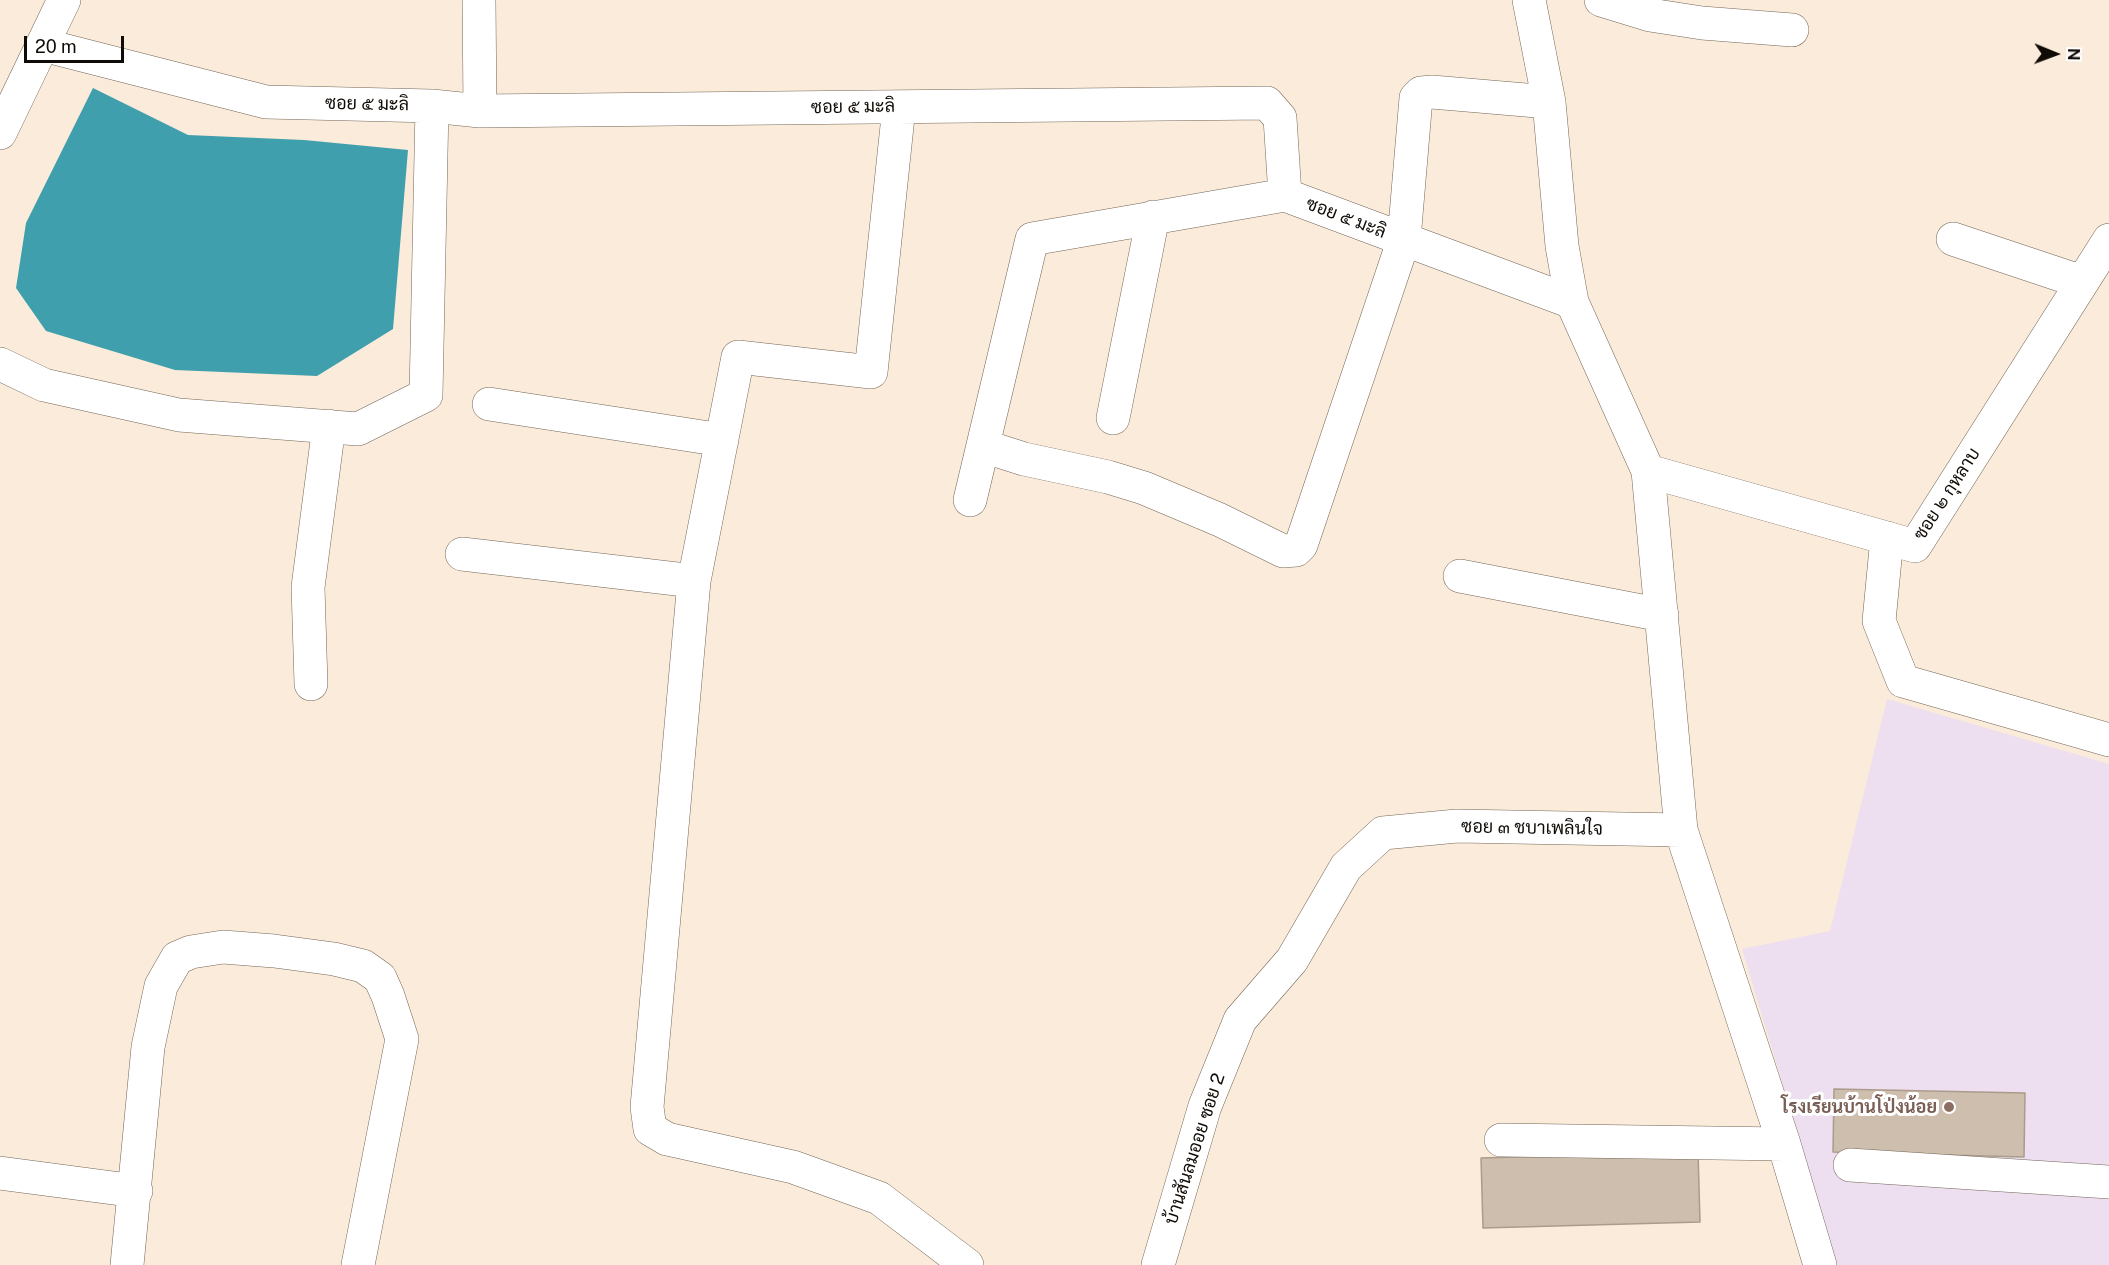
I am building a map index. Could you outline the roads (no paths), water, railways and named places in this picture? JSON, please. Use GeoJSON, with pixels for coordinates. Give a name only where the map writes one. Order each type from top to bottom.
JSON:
{"type":"FeatureCollection","features":[{"type":"Feature","properties":{"kind":"street"},"geometry":{"type":"LineString","coordinates":[[0,133],[64,0]]}},
{"type":"Feature","properties":{"kind":"street"},"geometry":{"type":"LineString","coordinates":[[479,0],[480,111]]}},
{"type":"Feature","properties":{"kind":"street"},"geometry":{"type":"LineString","coordinates":[[1529,0],[1549,102],[1562,246],[1572,302],[1648,471],[1681,830],[1784,1144],[1820,1265]]}},
{"type":"Feature","properties":{"kind":"street"},"geometry":{"type":"LineString","coordinates":[[1600,0],[1650,15],[1702,23],[1792,30]]}},
{"type":"Feature","properties":{"kind":"street","name":"ซอย ๕ มะลิ"},"geometry":{"type":"LineString","coordinates":[[43,45],[266,102],[432,106],[480,111],[1267,103],[1280,118],[1285,195],[1572,302]]}},
{"type":"Feature","properties":{"kind":"street"},"geometry":{"type":"LineString","coordinates":[[983,446],[1023,459],[1108,477],[1144,488],[1220,520],[1283,551],[1296,550],[1301,545],[1404,239],[1416,98],[1420,93],[1432,92],[1549,102]]}},
{"type":"Feature","properties":{"kind":"street"},"geometry":{"type":"LineString","coordinates":[[0,364],[44,384],[179,416],[358,429],[426,395],[432,106]]}},
{"type":"Feature","properties":{"kind":"street"},"geometry":{"type":"LineString","coordinates":[[898,107],[871,372],[738,357],[694,581],[647,1107],[650,1129],[667,1139],[793,1167],[879,1198],[967,1265]]}},
{"type":"Feature","properties":{"kind":"street"},"geometry":{"type":"LineString","coordinates":[[970,500],[1032,239],[1285,195]]}},
{"type":"Feature","properties":{"kind":"street"},"geometry":{"type":"LineString","coordinates":[[1113,418],[1153,217]]}},
{"type":"Feature","properties":{"kind":"street"},"geometry":{"type":"LineString","coordinates":[[1953,239],[2082,282]]}},
{"type":"Feature","properties":{"kind":"street","name":"ซอย ๒ กุหลาบ"},"geometry":{"type":"LineString","coordinates":[[1648,471],[1916,546],[2109,240]]}},
{"type":"Feature","properties":{"kind":"street"},"geometry":{"type":"LineString","coordinates":[[489,405],[722,440]]}},
{"type":"Feature","properties":{"kind":"street"},"geometry":{"type":"LineString","coordinates":[[311,684],[308,587],[329,426]]}},
{"type":"Feature","properties":{"kind":"street"},"geometry":{"type":"LineString","coordinates":[[1887,538],[1879,621],[1903,681],[2109,740]]}},
{"type":"Feature","properties":{"kind":"street"},"geometry":{"type":"LineString","coordinates":[[462,554],[694,581]]}},
{"type":"Feature","properties":{"kind":"street"},"geometry":{"type":"LineString","coordinates":[[1460,576],[1662,615]]}},
{"type":"Feature","properties":{"kind":"street","name":"ซอย ๓ ชบาเพลินใจ"},"geometry":{"type":"LineString","coordinates":[[1383,833],[1457,826],[1681,830]]}},
{"type":"Feature","properties":{"kind":"street","name":"บ้านสันลมออย ซอย 2"},"geometry":{"type":"LineString","coordinates":[[1158,1265],[1205,1106],[1240,1020],[1292,960],[1346,867],[1383,833]]}},
{"type":"Feature","properties":{"kind":"street"},"geometry":{"type":"LineString","coordinates":[[127,1265],[136,1191],[148,1047],[161,986],[177,958],[191,952],[223,947],[294,953],[363,966],[380,978],[396,1016],[402,1039],[358,1265]]}},
{"type":"Feature","properties":{"kind":"street"},"geometry":{"type":"LineString","coordinates":[[1501,1140],[1784,1144]]}},
{"type":"Feature","properties":{"kind":"street"},"geometry":{"type":"LineString","coordinates":[[1850,1165],[2109,1182]]}},
{"type":"Feature","properties":{"kind":"street"},"geometry":{"type":"LineString","coordinates":[[0,1173],[136,1191]]}},
{"type":"Feature","properties":{"kind":"water"},"geometry":{"type":"Polygon","coordinates":[[[93,88],[188,135],[304,140],[408,150],[393,329],[317,376],[175,370],[46,331],[16,288],[26,223],[93,88]]]}},
{"type":"Feature","properties":{"kind":"place","name":"โรงเรียนบ้านโป่งน้อย"},"geometry":{"type":"Point","coordinates":[1949,1107]}}]}
